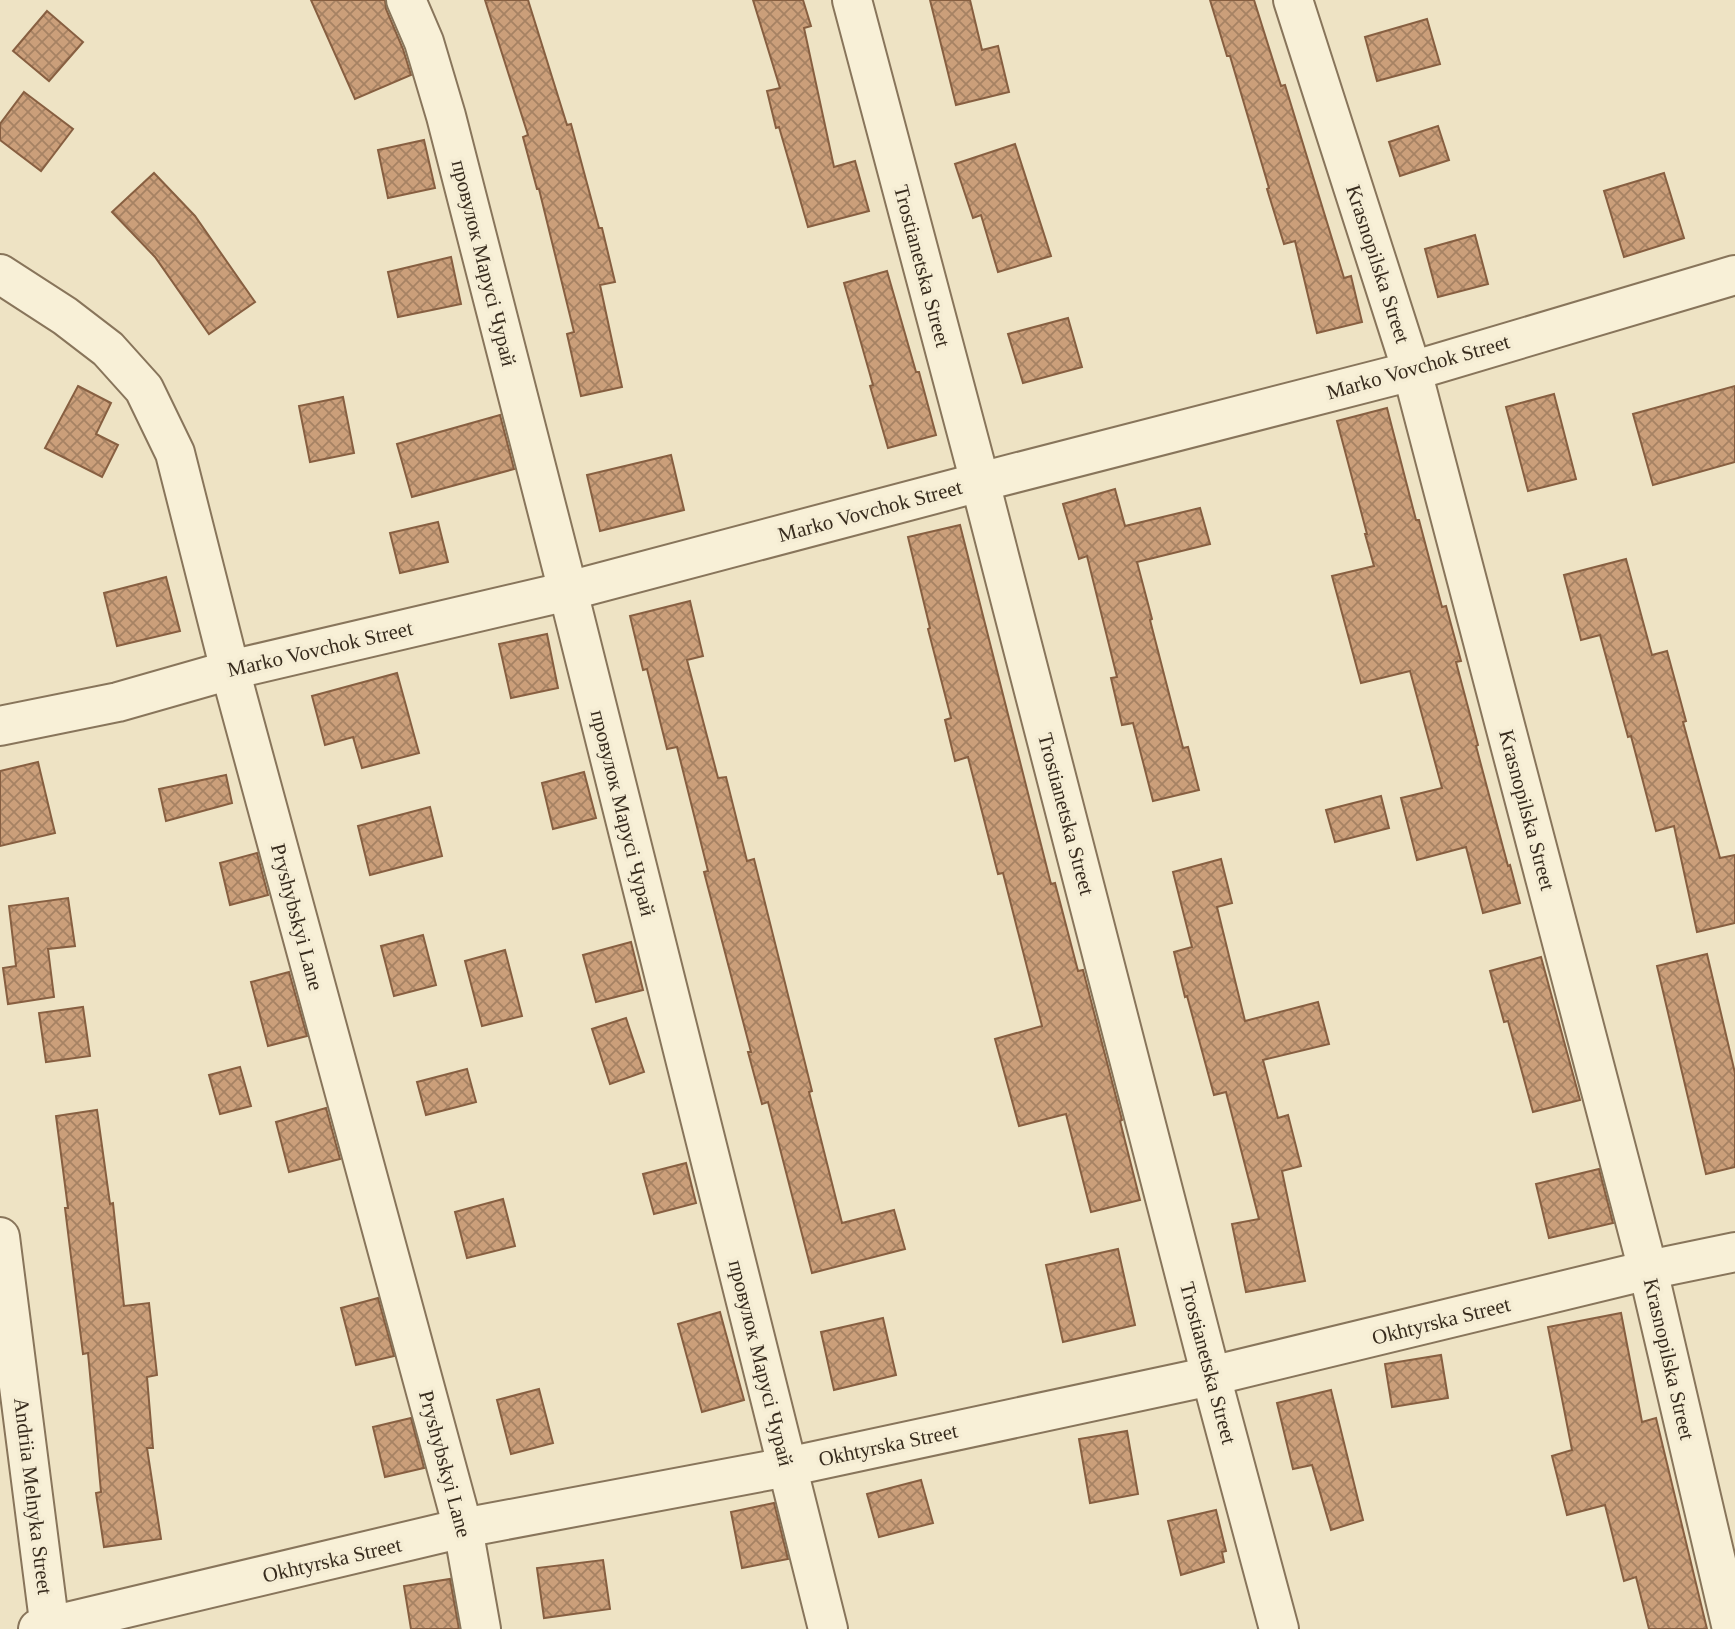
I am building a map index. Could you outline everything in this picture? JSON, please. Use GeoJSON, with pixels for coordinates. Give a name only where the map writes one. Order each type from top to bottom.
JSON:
{"type":"FeatureCollection","features":[{"type":"Feature","properties":{"kind":"street","name":"провулок Марусі Чурай"},"geometry":{"type":"LineString","coordinates":[[406,0],[424,42],[446,116],[828,1629]]}},
{"type":"Feature","properties":{"kind":"street","name":"Trostianetska Street"},"geometry":{"type":"LineString","coordinates":[[852,0],[1279,1629]]}},
{"type":"Feature","properties":{"kind":"street","name":"Krasnopilska Street"},"geometry":{"type":"LineString","coordinates":[[1293,0],[1412,371],[1648,1270],[1732,1629]]}},
{"type":"Feature","properties":{"kind":"street","name":"Pryshybskyi Lane"},"geometry":{"type":"LineString","coordinates":[[0,274],[65,316],[108,349],[144,389],[175,453],[230,670],[463,1528],[481,1629]]}},
{"type":"Feature","properties":{"kind":"street","name":"Marko Vovchok Street"},"geometry":{"type":"LineString","coordinates":[[0,726],[118,702],[230,670],[568,591],[1412,371],[1735,275]]}},
{"type":"Feature","properties":{"kind":"street","name":"Andriia Melnyka Street"},"geometry":{"type":"LineString","coordinates":[[0,1237],[46,1628]]}},
{"type":"Feature","properties":{"kind":"street","name":"Okhtyrska Street"},"geometry":{"type":"LineString","coordinates":[[46,1628],[463,1528],[787,1467],[1211,1376],[1648,1270],[1735,1252]]}},
{"type":"Feature","properties":{"kind":"building"},"geometry":{"type":"Polygon","coordinates":[[[311,0],[385,0],[411,75],[355,99],[311,0]]]}},
{"type":"Feature","properties":{"kind":"building"},"geometry":{"type":"Polygon","coordinates":[[[485,0],[528,0],[567,125],[571,124],[599,228],[602,228],[615,282],[600,285],[622,387],[581,396],[567,334],[574,332],[539,189],[523,137],[528,135],[485,0]]]}},
{"type":"Feature","properties":{"kind":"building"},"geometry":{"type":"Polygon","coordinates":[[[753,0],[803,0],[811,26],[804,28],[834,167],[855,161],[869,211],[808,227],[767,91],[780,88],[753,0]]]}},
{"type":"Feature","properties":{"kind":"building"},"geometry":{"type":"Polygon","coordinates":[[[930,0],[970,0],[982,50],[998,46],[1009,92],[956,105],[930,0]]]}},
{"type":"Feature","properties":{"kind":"building"},"geometry":{"type":"Polygon","coordinates":[[[1210,0],[1254,0],[1281,86],[1285,85],[1344,278],[1351,276],[1362,322],[1317,333],[1295,241],[1284,244],[1230,56],[1227,56],[1210,0]]]}},
{"type":"Feature","properties":{"kind":"building"},"geometry":{"type":"Polygon","coordinates":[[[47,11],[83,42],[49,81],[13,51],[47,11]]]}},
{"type":"Feature","properties":{"kind":"building"},"geometry":{"type":"Polygon","coordinates":[[[1427,19],[1440,64],[1377,81],[1365,37],[1427,19]]]}},
{"type":"Feature","properties":{"kind":"building"},"geometry":{"type":"Polygon","coordinates":[[[24,92],[73,129],[41,171],[0,140],[0,124],[24,92]]]}},
{"type":"Feature","properties":{"kind":"building"},"geometry":{"type":"Polygon","coordinates":[[[1438,126],[1449,160],[1400,176],[1389,142],[1438,126]]]}},
{"type":"Feature","properties":{"kind":"building"},"geometry":{"type":"Polygon","coordinates":[[[424,140],[435,188],[388,198],[378,150],[424,140]]]}},
{"type":"Feature","properties":{"kind":"building"},"geometry":{"type":"Polygon","coordinates":[[[1015,144],[1051,256],[998,272],[981,215],[973,218],[955,164],[1015,144]]]}},
{"type":"Feature","properties":{"kind":"building"},"geometry":{"type":"Polygon","coordinates":[[[154,173],[195,216],[255,302],[209,334],[155,257],[112,212],[154,173]]]}},
{"type":"Feature","properties":{"kind":"building"},"geometry":{"type":"Polygon","coordinates":[[[1664,173],[1684,238],[1624,257],[1604,191],[1664,173]]]}},
{"type":"Feature","properties":{"kind":"building"},"geometry":{"type":"Polygon","coordinates":[[[1475,235],[1488,284],[1438,297],[1425,249],[1475,235]]]}},
{"type":"Feature","properties":{"kind":"building"},"geometry":{"type":"Polygon","coordinates":[[[451,257],[461,304],[398,317],[388,272],[451,257]]]}},
{"type":"Feature","properties":{"kind":"building"},"geometry":{"type":"Polygon","coordinates":[[[887,271],[936,435],[888,448],[844,283],[887,271]]]}},
{"type":"Feature","properties":{"kind":"building"},"geometry":{"type":"Polygon","coordinates":[[[1068,318],[1082,367],[1023,383],[1008,334],[1068,318]]]}},
{"type":"Feature","properties":{"kind":"building"},"geometry":{"type":"Polygon","coordinates":[[[78,386],[111,403],[96,434],[118,445],[102,477],[45,448],[78,386]]]}},
{"type":"Feature","properties":{"kind":"building"},"geometry":{"type":"Polygon","coordinates":[[[1735,386],[1735,462],[1653,485],[1633,414],[1735,386]]]}},
{"type":"Feature","properties":{"kind":"building"},"geometry":{"type":"Polygon","coordinates":[[[1554,394],[1576,479],[1528,491],[1506,407],[1554,394]]]}},
{"type":"Feature","properties":{"kind":"building"},"geometry":{"type":"Polygon","coordinates":[[[343,397],[354,453],[310,462],[299,406],[343,397]]]}},
{"type":"Feature","properties":{"kind":"building"},"geometry":{"type":"Polygon","coordinates":[[[1387,408],[1416,520],[1419,520],[1442,607],[1446,606],[1461,661],[1456,662],[1478,745],[1476,746],[1520,903],[1483,913],[1466,847],[1417,860],[1401,798],[1442,788],[1410,671],[1361,683],[1332,576],[1374,566],[1337,421],[1387,408]]]}},
{"type":"Feature","properties":{"kind":"building"},"geometry":{"type":"Polygon","coordinates":[[[500,415],[514,469],[412,497],[397,444],[500,415]]]}},
{"type":"Feature","properties":{"kind":"building"},"geometry":{"type":"Polygon","coordinates":[[[671,455],[684,510],[600,531],[587,475],[671,455]]]}},
{"type":"Feature","properties":{"kind":"building"},"geometry":{"type":"Polygon","coordinates":[[[1115,489],[1125,526],[1200,508],[1210,544],[1137,562],[1183,748],[1188,747],[1199,790],[1153,801],[1133,723],[1122,725],[1111,678],[1117,677],[1087,556],[1079,559],[1063,504],[1115,489]]]}},
{"type":"Feature","properties":{"kind":"building"},"geometry":{"type":"Polygon","coordinates":[[[438,522],[448,562],[400,573],[390,533],[438,522]]]}},
{"type":"Feature","properties":{"kind":"building"},"geometry":{"type":"Polygon","coordinates":[[[960,525],[1051,884],[1055,883],[1078,971],[1083,970],[1140,1200],[1091,1212],[1066,1114],[1019,1126],[995,1039],[1042,1026],[1003,873],[998,874],[968,757],[955,761],[945,720],[951,718],[908,537],[960,525]]]}},
{"type":"Feature","properties":{"kind":"building"},"geometry":{"type":"Polygon","coordinates":[[[1626,559],[1652,655],[1667,651],[1686,721],[1683,722],[1720,858],[1735,855],[1735,923],[1697,932],[1674,826],[1656,831],[1600,635],[1581,640],[1564,575],[1626,559]]]}},
{"type":"Feature","properties":{"kind":"building"},"geometry":{"type":"Polygon","coordinates":[[[166,577],[180,631],[117,646],[104,593],[166,577]]]}},
{"type":"Feature","properties":{"kind":"building"},"geometry":{"type":"Polygon","coordinates":[[[690,601],[703,656],[687,660],[718,778],[726,777],[747,861],[754,859],[842,1223],[894,1210],[905,1249],[812,1273],[768,1102],[762,1104],[748,1052],[751,1052],[704,872],[708,871],[677,747],[667,749],[647,669],[643,670],[630,616],[690,601]]]}},
{"type":"Feature","properties":{"kind":"building"},"geometry":{"type":"Polygon","coordinates":[[[547,634],[558,688],[511,698],[499,644],[547,634]]]}},
{"type":"Feature","properties":{"kind":"building"},"geometry":{"type":"Polygon","coordinates":[[[397,673],[419,753],[362,768],[353,737],[325,745],[312,696],[397,673]]]}},
{"type":"Feature","properties":{"kind":"building"},"geometry":{"type":"Polygon","coordinates":[[[38,762],[55,833],[0,846],[0,771],[38,762]]]}},
{"type":"Feature","properties":{"kind":"building"},"geometry":{"type":"Polygon","coordinates":[[[584,772],[596,818],[553,829],[542,783],[584,772]]]}},
{"type":"Feature","properties":{"kind":"building"},"geometry":{"type":"Polygon","coordinates":[[[226,775],[232,803],[166,821],[159,789],[226,775]]]}},
{"type":"Feature","properties":{"kind":"building"},"geometry":{"type":"Polygon","coordinates":[[[1381,796],[1389,828],[1335,842],[1326,810],[1381,796]]]}},
{"type":"Feature","properties":{"kind":"building"},"geometry":{"type":"Polygon","coordinates":[[[430,807],[442,856],[370,875],[358,826],[430,807]]]}},
{"type":"Feature","properties":{"kind":"building"},"geometry":{"type":"Polygon","coordinates":[[[257,853],[268,895],[230,905],[220,863],[257,853]]]}},
{"type":"Feature","properties":{"kind":"building"},"geometry":{"type":"Polygon","coordinates":[[[1221,859],[1232,903],[1217,907],[1245,1021],[1318,1002],[1329,1044],[1263,1060],[1278,1118],[1288,1115],[1301,1166],[1282,1171],[1305,1281],[1246,1292],[1232,1224],[1259,1219],[1226,1092],[1214,1095],[1174,952],[1192,947],[1173,872],[1221,859]]]}},
{"type":"Feature","properties":{"kind":"building"},"geometry":{"type":"Polygon","coordinates":[[[68,898],[75,946],[48,949],[54,997],[8,1004],[3,968],[16,966],[9,906],[68,898]]]}},
{"type":"Feature","properties":{"kind":"building"},"geometry":{"type":"Polygon","coordinates":[[[423,935],[436,985],[394,996],[381,946],[423,935]]]}},
{"type":"Feature","properties":{"kind":"building"},"geometry":{"type":"Polygon","coordinates":[[[631,942],[643,990],[596,1002],[583,955],[631,942]]]}},
{"type":"Feature","properties":{"kind":"building"},"geometry":{"type":"Polygon","coordinates":[[[505,950],[522,1016],[482,1026],[465,961],[505,950]]]}},
{"type":"Feature","properties":{"kind":"building"},"geometry":{"type":"Polygon","coordinates":[[[1707,954],[1735,1073],[1735,1167],[1706,1174],[1657,966],[1707,954]]]}},
{"type":"Feature","properties":{"kind":"building"},"geometry":{"type":"Polygon","coordinates":[[[1541,957],[1580,1100],[1533,1112],[1508,1021],[1504,1022],[1490,971],[1541,957]]]}},
{"type":"Feature","properties":{"kind":"building"},"geometry":{"type":"Polygon","coordinates":[[[289,972],[307,1036],[268,1046],[251,982],[289,972]]]}},
{"type":"Feature","properties":{"kind":"building"},"geometry":{"type":"Polygon","coordinates":[[[83,1007],[90,1056],[46,1062],[39,1013],[83,1007]]]}},
{"type":"Feature","properties":{"kind":"building"},"geometry":{"type":"Polygon","coordinates":[[[626,1018],[644,1072],[610,1084],[592,1029],[626,1018]]]}},
{"type":"Feature","properties":{"kind":"building"},"geometry":{"type":"Polygon","coordinates":[[[240,1067],[251,1106],[220,1114],[209,1075],[240,1067]]]}},
{"type":"Feature","properties":{"kind":"building"},"geometry":{"type":"Polygon","coordinates":[[[467,1069],[476,1102],[426,1115],[417,1082],[467,1069]]]}},
{"type":"Feature","properties":{"kind":"building"},"geometry":{"type":"Polygon","coordinates":[[[326,1108],[340,1159],[289,1172],[276,1122],[326,1108]]]}},
{"type":"Feature","properties":{"kind":"building"},"geometry":{"type":"Polygon","coordinates":[[[97,1110],[110,1204],[113,1203],[124,1306],[149,1303],[157,1375],[147,1377],[153,1448],[147,1448],[161,1539],[104,1547],[96,1493],[101,1492],[88,1353],[83,1354],[56,1116],[97,1110]]]}},
{"type":"Feature","properties":{"kind":"building"},"geometry":{"type":"Polygon","coordinates":[[[686,1163],[696,1203],[654,1214],[643,1174],[686,1163]]]}},
{"type":"Feature","properties":{"kind":"building"},"geometry":{"type":"Polygon","coordinates":[[[1599,1169],[1613,1223],[1549,1238],[1536,1184],[1599,1169]]]}},
{"type":"Feature","properties":{"kind":"building"},"geometry":{"type":"Polygon","coordinates":[[[503,1199],[515,1246],[467,1258],[455,1212],[503,1199]]]}},
{"type":"Feature","properties":{"kind":"building"},"geometry":{"type":"Polygon","coordinates":[[[1118,1249],[1135,1325],[1063,1342],[1046,1265],[1118,1249]]]}},
{"type":"Feature","properties":{"kind":"building"},"geometry":{"type":"Polygon","coordinates":[[[378,1298],[394,1356],[356,1365],[341,1308],[378,1298]]]}},
{"type":"Feature","properties":{"kind":"building"},"geometry":{"type":"Polygon","coordinates":[[[720,1312],[744,1400],[702,1412],[678,1324],[720,1312]]]}},
{"type":"Feature","properties":{"kind":"building"},"geometry":{"type":"Polygon","coordinates":[[[1621,1313],[1642,1422],[1656,1418],[1707,1629],[1649,1629],[1636,1577],[1624,1581],[1605,1505],[1567,1515],[1552,1456],[1572,1450],[1548,1327],[1621,1313]]]}},
{"type":"Feature","properties":{"kind":"building"},"geometry":{"type":"Polygon","coordinates":[[[883,1318],[896,1375],[834,1390],[821,1332],[883,1318]]]}},
{"type":"Feature","properties":{"kind":"building"},"geometry":{"type":"Polygon","coordinates":[[[1441,1355],[1448,1398],[1392,1407],[1385,1364],[1441,1355]]]}},
{"type":"Feature","properties":{"kind":"building"},"geometry":{"type":"Polygon","coordinates":[[[539,1389],[553,1443],[511,1454],[497,1400],[539,1389]]]}},
{"type":"Feature","properties":{"kind":"building"},"geometry":{"type":"Polygon","coordinates":[[[1331,1390],[1363,1520],[1331,1530],[1312,1465],[1293,1469],[1277,1403],[1331,1390]]]}},
{"type":"Feature","properties":{"kind":"building"},"geometry":{"type":"Polygon","coordinates":[[[411,1418],[424,1468],[385,1477],[373,1427],[411,1418]]]}},
{"type":"Feature","properties":{"kind":"building"},"geometry":{"type":"Polygon","coordinates":[[[1127,1431],[1138,1494],[1090,1503],[1079,1439],[1127,1431]]]}},
{"type":"Feature","properties":{"kind":"building"},"geometry":{"type":"Polygon","coordinates":[[[921,1480],[933,1523],[879,1537],[867,1494],[921,1480]]]}},
{"type":"Feature","properties":{"kind":"building"},"geometry":{"type":"Polygon","coordinates":[[[774,1503],[788,1559],[742,1568],[731,1512],[774,1503]]]}},
{"type":"Feature","properties":{"kind":"building"},"geometry":{"type":"Polygon","coordinates":[[[1216,1510],[1226,1551],[1222,1552],[1224,1562],[1181,1575],[1168,1521],[1216,1510]]]}},
{"type":"Feature","properties":{"kind":"building"},"geometry":{"type":"Polygon","coordinates":[[[603,1560],[610,1609],[544,1618],[537,1568],[603,1560]]]}},
{"type":"Feature","properties":{"kind":"building"},"geometry":{"type":"Polygon","coordinates":[[[450,1579],[459,1629],[411,1629],[404,1586],[450,1579]]]}}]}
